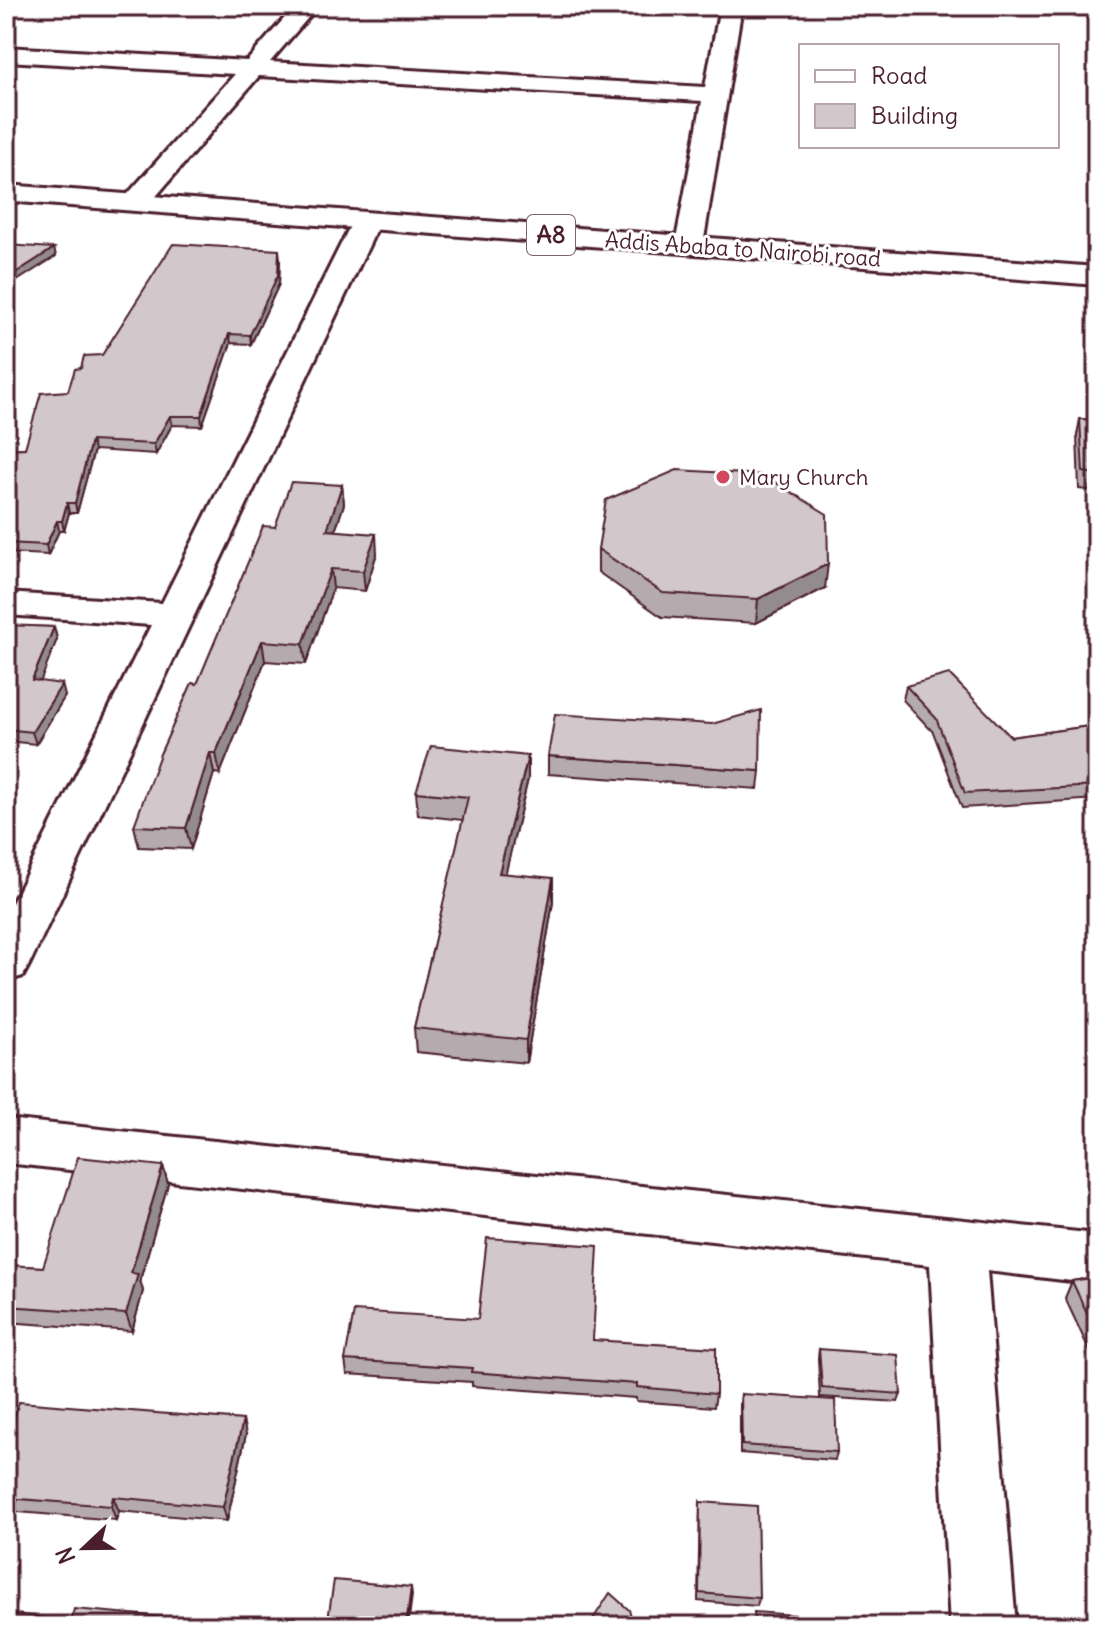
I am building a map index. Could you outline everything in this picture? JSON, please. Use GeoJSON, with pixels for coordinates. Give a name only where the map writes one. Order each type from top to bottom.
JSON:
{"type":"FeatureCollection","features":[{"type":"Feature","properties":{"kind":"main road"},"geometry":{"type":"LineString","coordinates":[[136,202],[307,6]]}},
{"type":"Feature","properties":{"kind":"main road"},"geometry":{"type":"LineString","coordinates":[[689,245],[731,6]]}},
{"type":"Feature","properties":{"kind":"main road"},"geometry":{"type":"LineString","coordinates":[[6,54],[715,95]]}},
{"type":"Feature","properties":{"kind":"main road","name":"Addis Ababa to Nairobi road"},"geometry":{"type":"LineString","coordinates":[[6,193],[1097,276]]}},
{"type":"Feature","properties":{"kind":"main road"},"geometry":{"type":"LineString","coordinates":[[6,963],[366,222]]}},
{"type":"Feature","properties":{"kind":"main road"},"geometry":{"type":"LineString","coordinates":[[6,604],[177,615]]}},
{"type":"Feature","properties":{"kind":"main road"},"geometry":{"type":"LineString","coordinates":[[6,1141],[1097,1259]]}},
{"type":"Feature","properties":{"kind":"main road"},"geometry":{"type":"LineString","coordinates":[[957,1245],[983,1626]]}},
{"type":"Feature","properties":{"kind":"building"},"geometry":{"type":"Polygon","coordinates":[[[173,244],[279,250],[278,275],[250,335],[229,334],[201,416],[170,416],[154,444],[91,441],[75,503],[67,503],[62,521],[57,521],[46,545],[6,543],[6,449],[25,448],[41,393],[68,391],[75,369],[81,368],[84,356],[102,355],[173,244]]]}},
{"type":"Feature","properties":{"kind":"building"},"geometry":{"type":"Polygon","coordinates":[[[6,245],[54,248],[6,279],[6,245]]]}},
{"type":"Feature","properties":{"kind":"building"},"geometry":{"type":"Polygon","coordinates":[[[1080,419],[1097,420],[1097,474],[1083,472],[1080,419]]]}},
{"type":"Feature","properties":{"kind":"building"},"geometry":{"type":"Polygon","coordinates":[[[677,470],[763,475],[827,514],[828,564],[758,599],[663,593],[598,549],[606,500],[677,470]]]}},
{"type":"Feature","properties":{"kind":"building"},"geometry":{"type":"Polygon","coordinates":[[[291,482],[342,485],[327,530],[376,534],[363,571],[331,569],[303,644],[262,641],[216,753],[210,753],[186,828],[134,826],[160,754],[192,683],[197,684],[263,526],[275,527],[291,482]]]}},
{"type":"Feature","properties":{"kind":"building"},"geometry":{"type":"Polygon","coordinates":[[[6,625],[54,627],[32,680],[62,684],[32,732],[6,729],[6,625]]]}},
{"type":"Feature","properties":{"kind":"building"},"geometry":{"type":"Polygon","coordinates":[[[949,674],[1011,737],[1097,725],[1097,786],[965,793],[936,718],[906,686],[949,674]]]}},
{"type":"Feature","properties":{"kind":"building"},"geometry":{"type":"Polygon","coordinates":[[[761,710],[760,771],[548,756],[555,714],[712,724],[761,710]]]}},
{"type":"Feature","properties":{"kind":"building"},"geometry":{"type":"Polygon","coordinates":[[[431,746],[528,756],[499,873],[553,878],[526,1040],[414,1028],[468,797],[416,792],[431,746]]]}},
{"type":"Feature","properties":{"kind":"building"},"geometry":{"type":"Polygon","coordinates":[[[78,1157],[163,1166],[131,1273],[138,1274],[126,1314],[6,1306],[6,1265],[43,1267],[78,1157]]]}},
{"type":"Feature","properties":{"kind":"building"},"geometry":{"type":"Polygon","coordinates":[[[487,1238],[598,1246],[593,1340],[716,1348],[716,1394],[637,1387],[637,1384],[471,1372],[472,1368],[345,1360],[354,1311],[478,1319],[487,1238]]]}},
{"type":"Feature","properties":{"kind":"building"},"geometry":{"type":"Polygon","coordinates":[[[1097,1277],[1097,1335],[1072,1281],[1097,1277]]]}},
{"type":"Feature","properties":{"kind":"building"},"geometry":{"type":"Polygon","coordinates":[[[819,1349],[898,1355],[901,1394],[822,1388],[819,1349]]]}},
{"type":"Feature","properties":{"kind":"building"},"geometry":{"type":"Polygon","coordinates":[[[741,1394],[835,1400],[837,1452],[742,1445],[741,1394]]]}},
{"type":"Feature","properties":{"kind":"building"},"geometry":{"type":"Polygon","coordinates":[[[19,1402],[243,1420],[223,1507],[113,1497],[111,1506],[6,1498],[6,1442],[19,1402]]]}},
{"type":"Feature","properties":{"kind":"building"},"geometry":{"type":"Polygon","coordinates":[[[700,1502],[757,1506],[759,1598],[699,1593],[700,1502]]]}},
{"type":"Feature","properties":{"kind":"building"},"geometry":{"type":"Polygon","coordinates":[[[334,1580],[411,1587],[406,1626],[327,1626],[334,1580]]]}},
{"type":"Feature","properties":{"kind":"building"},"geometry":{"type":"Polygon","coordinates":[[[610,1593],[629,1610],[634,1626],[596,1626],[593,1619],[610,1593]]]}},
{"type":"Feature","properties":{"kind":"building"},"geometry":{"type":"Polygon","coordinates":[[[74,1609],[174,1618],[172,1623],[214,1626],[6,1626],[6,1613],[71,1621],[74,1609]]]}},
{"type":"Feature","properties":{"kind":"building"},"geometry":{"type":"Polygon","coordinates":[[[754,1612],[850,1619],[851,1626],[755,1626],[754,1612]]]}},
{"type":"Feature","properties":{"kind":"place","name":"Mary Church"},"geometry":{"type":"Point","coordinates":[723,477]}}]}
